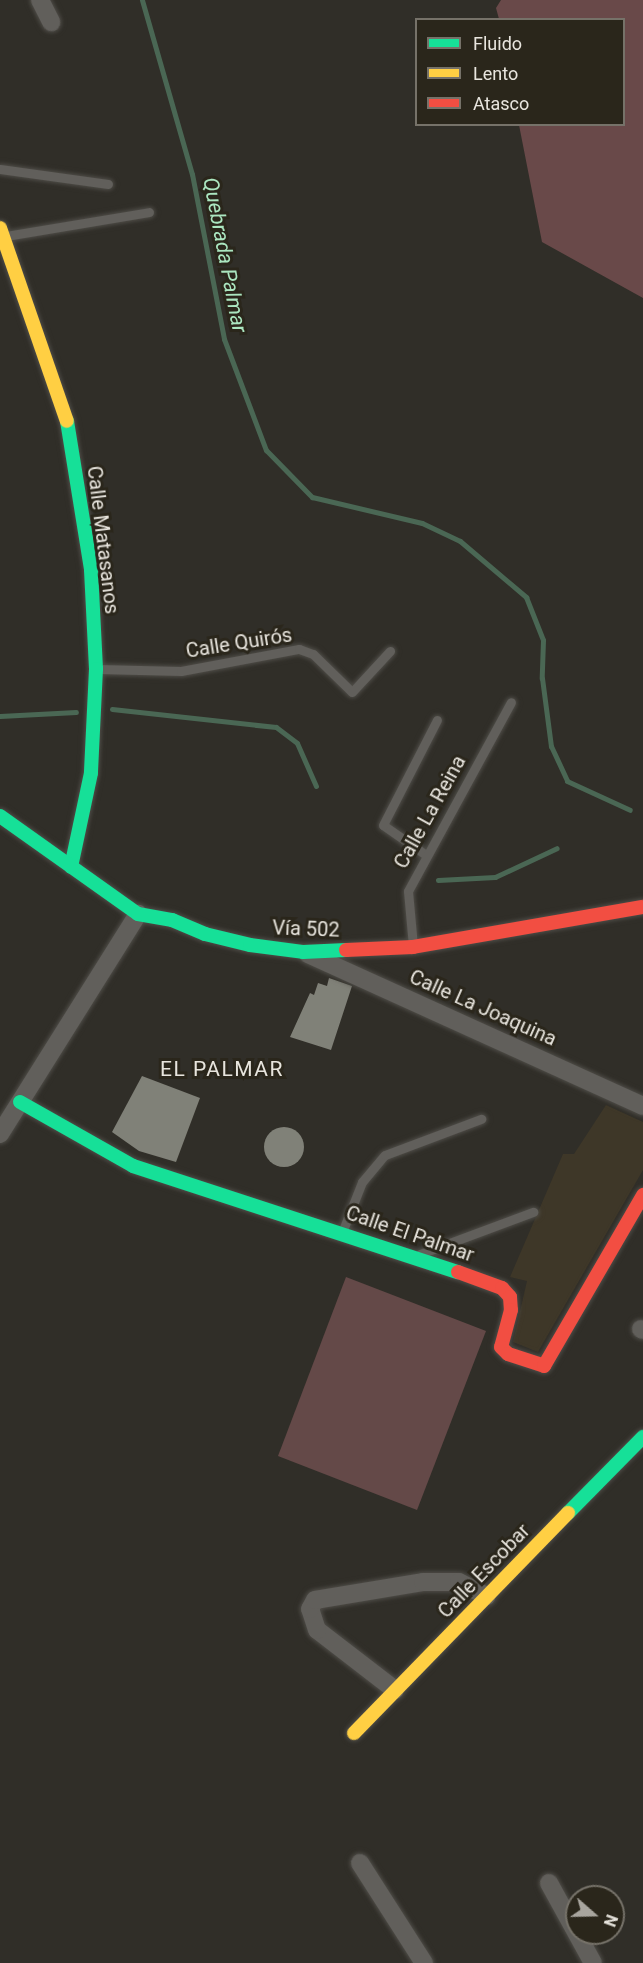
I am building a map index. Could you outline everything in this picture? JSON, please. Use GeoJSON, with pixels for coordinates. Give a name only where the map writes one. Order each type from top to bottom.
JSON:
{"type":"FeatureCollection","features":[{"type":"Feature","properties":{"kind":"street"},"geometry":{"type":"LineString","coordinates":[[40,0],[51,22]]}},
{"type":"Feature","properties":{"kind":"street","name":"Calle Matasanos"},"geometry":{"type":"LineString","coordinates":[[2,232],[66,414],[91,570],[96,669],[91,773],[71,867]]}},
{"type":"Feature","properties":{"kind":"street","name":"Vía 502"},"geometry":{"type":"LineString","coordinates":[[0,817],[138,914],[172,920],[205,934],[250,945],[303,952],[413,947],[622,908],[643,908]]}},
{"type":"Feature","properties":{"kind":"street"},"geometry":{"type":"LineString","coordinates":[[0,1134],[138,914]]}},
{"type":"Feature","properties":{"kind":"street","name":"Calle La Joaquina"},"geometry":{"type":"LineString","coordinates":[[303,952],[643,1106]]}},
{"type":"Feature","properties":{"kind":"street","name":"Calle El Palmar"},"geometry":{"type":"LineString","coordinates":[[20,1102],[133,1166],[342,1232],[502,1288],[510,1297],[511,1310],[501,1347],[508,1354],[544,1366],[643,1195]]}},
{"type":"Feature","properties":{"kind":"street","name":"Calle Escobar"},"geometry":{"type":"LineString","coordinates":[[354,1733],[643,1437]]}},
{"type":"Feature","properties":{"kind":"street"},"geometry":{"type":"LineString","coordinates":[[396,1690],[317,1630],[310,1609],[315,1600],[423,1582],[459,1582],[487,1596]]}},
{"type":"Feature","properties":{"kind":"street"},"geometry":{"type":"LineString","coordinates":[[360,1863],[424,1963]]}},
{"type":"Feature","properties":{"kind":"street"},"geometry":{"type":"LineString","coordinates":[[549,1883],[593,1963]]}},
{"type":"Feature","properties":{"kind":"lane"},"geometry":{"type":"LineString","coordinates":[[0,169],[108,184]]}},
{"type":"Feature","properties":{"kind":"lane"},"geometry":{"type":"LineString","coordinates":[[2,232],[149,212]]}},
{"type":"Feature","properties":{"kind":"lane","name":"Calle Quirós"},"geometry":{"type":"LineString","coordinates":[[96,669],[181,671],[299,649],[313,654],[352,692],[390,651]]}},
{"type":"Feature","properties":{"kind":"lane","name":"Calle La Reina"},"geometry":{"type":"LineString","coordinates":[[413,947],[408,891],[511,702]]}},
{"type":"Feature","properties":{"kind":"lane"},"geometry":{"type":"LineString","coordinates":[[426,855],[383,825],[437,720]]}},
{"type":"Feature","properties":{"kind":"lane"},"geometry":{"type":"LineString","coordinates":[[342,1232],[362,1182],[385,1155],[481,1119]]}},
{"type":"Feature","properties":{"kind":"lane"},"geometry":{"type":"LineString","coordinates":[[413,1256],[533,1212]]}},
{"type":"Feature","properties":{"kind":"shaded area"},"geometry":{"type":"Polygon","coordinates":[[[501,0],[643,0],[643,298],[542,242],[519,126],[625,126],[625,18],[499,18],[496,8],[501,0]]]}},
{"type":"Feature","properties":{"kind":"shaded area"},"geometry":{"type":"Polygon","coordinates":[[[606,1105],[643,1122],[643,1170],[538,1352],[513,1342],[527,1281],[510,1277],[563,1154],[574,1154],[606,1105]]]}},
{"type":"Feature","properties":{"kind":"shaded area"},"geometry":{"type":"Polygon","coordinates":[[[346,1277],[486,1331],[417,1510],[278,1456],[346,1277]]]}},
{"type":"Feature","properties":{"kind":"building"},"geometry":{"type":"Polygon","coordinates":[[[329,978],[352,986],[331,1050],[290,1037],[310,993],[314,995],[318,983],[327,986],[329,978]]]}},
{"type":"Feature","properties":{"kind":"building"},"geometry":{"type":"Polygon","coordinates":[[[142,1076],[200,1098],[176,1162],[139,1151],[112,1132],[142,1076]]]}},
{"type":"Feature","properties":{"kind":"building"},"geometry":{"type":"Polygon","coordinates":[[[284,1127],[298,1133],[304,1147],[298,1161],[284,1167],[270,1161],[264,1147],[270,1133],[284,1127]]]}},
{"type":"Feature","properties":{"kind":"waterway","name":"Quebrada Palmar"},"geometry":{"type":"LineString","coordinates":[[142,0],[192,174],[224,339],[266,450],[312,497],[422,523],[460,541],[526,597],[543,640],[542,678],[551,746],[567,781],[630,810]]}},
{"type":"Feature","properties":{"kind":"waterway"},"geometry":{"type":"LineString","coordinates":[[112,709],[276,727],[297,743],[316,786]]}},
{"type":"Feature","properties":{"kind":"waterway"},"geometry":{"type":"LineString","coordinates":[[0,716],[76,712]]}},
{"type":"Feature","properties":{"kind":"waterway"},"geometry":{"type":"LineString","coordinates":[[438,880],[495,877],[557,848]]}},
{"type":"Feature","properties":{"kind":"traffic: fast"},"geometry":{"type":"LineString","coordinates":[[67,421],[91,570],[96,669],[91,773],[71,867]]}},
{"type":"Feature","properties":{"kind":"traffic: fast"},"geometry":{"type":"LineString","coordinates":[[0,816],[138,914],[172,920],[205,934],[250,945],[303,952],[346,950]]}},
{"type":"Feature","properties":{"kind":"traffic: fast"},"geometry":{"type":"LineString","coordinates":[[20,1102],[133,1166],[458,1272]]}},
{"type":"Feature","properties":{"kind":"traffic: fast"},"geometry":{"type":"LineString","coordinates":[[568,1513],[643,1437]]}},
{"type":"Feature","properties":{"kind":"traffic: slow"},"geometry":{"type":"LineString","coordinates":[[0,228],[67,421]]}},
{"type":"Feature","properties":{"kind":"traffic: slow"},"geometry":{"type":"LineString","coordinates":[[354,1733],[568,1513]]}},
{"type":"Feature","properties":{"kind":"traffic: jam"},"geometry":{"type":"LineString","coordinates":[[346,950],[413,947],[643,907]]}},
{"type":"Feature","properties":{"kind":"traffic: jam"},"geometry":{"type":"LineString","coordinates":[[458,1272],[502,1288],[510,1297],[511,1310],[501,1347],[508,1354],[544,1366],[643,1195]]}},
{"type":"Feature","properties":{"kind":"district","name":"EL PALMAR"},"geometry":{"type":"Point","coordinates":[222,1069]}}]}
